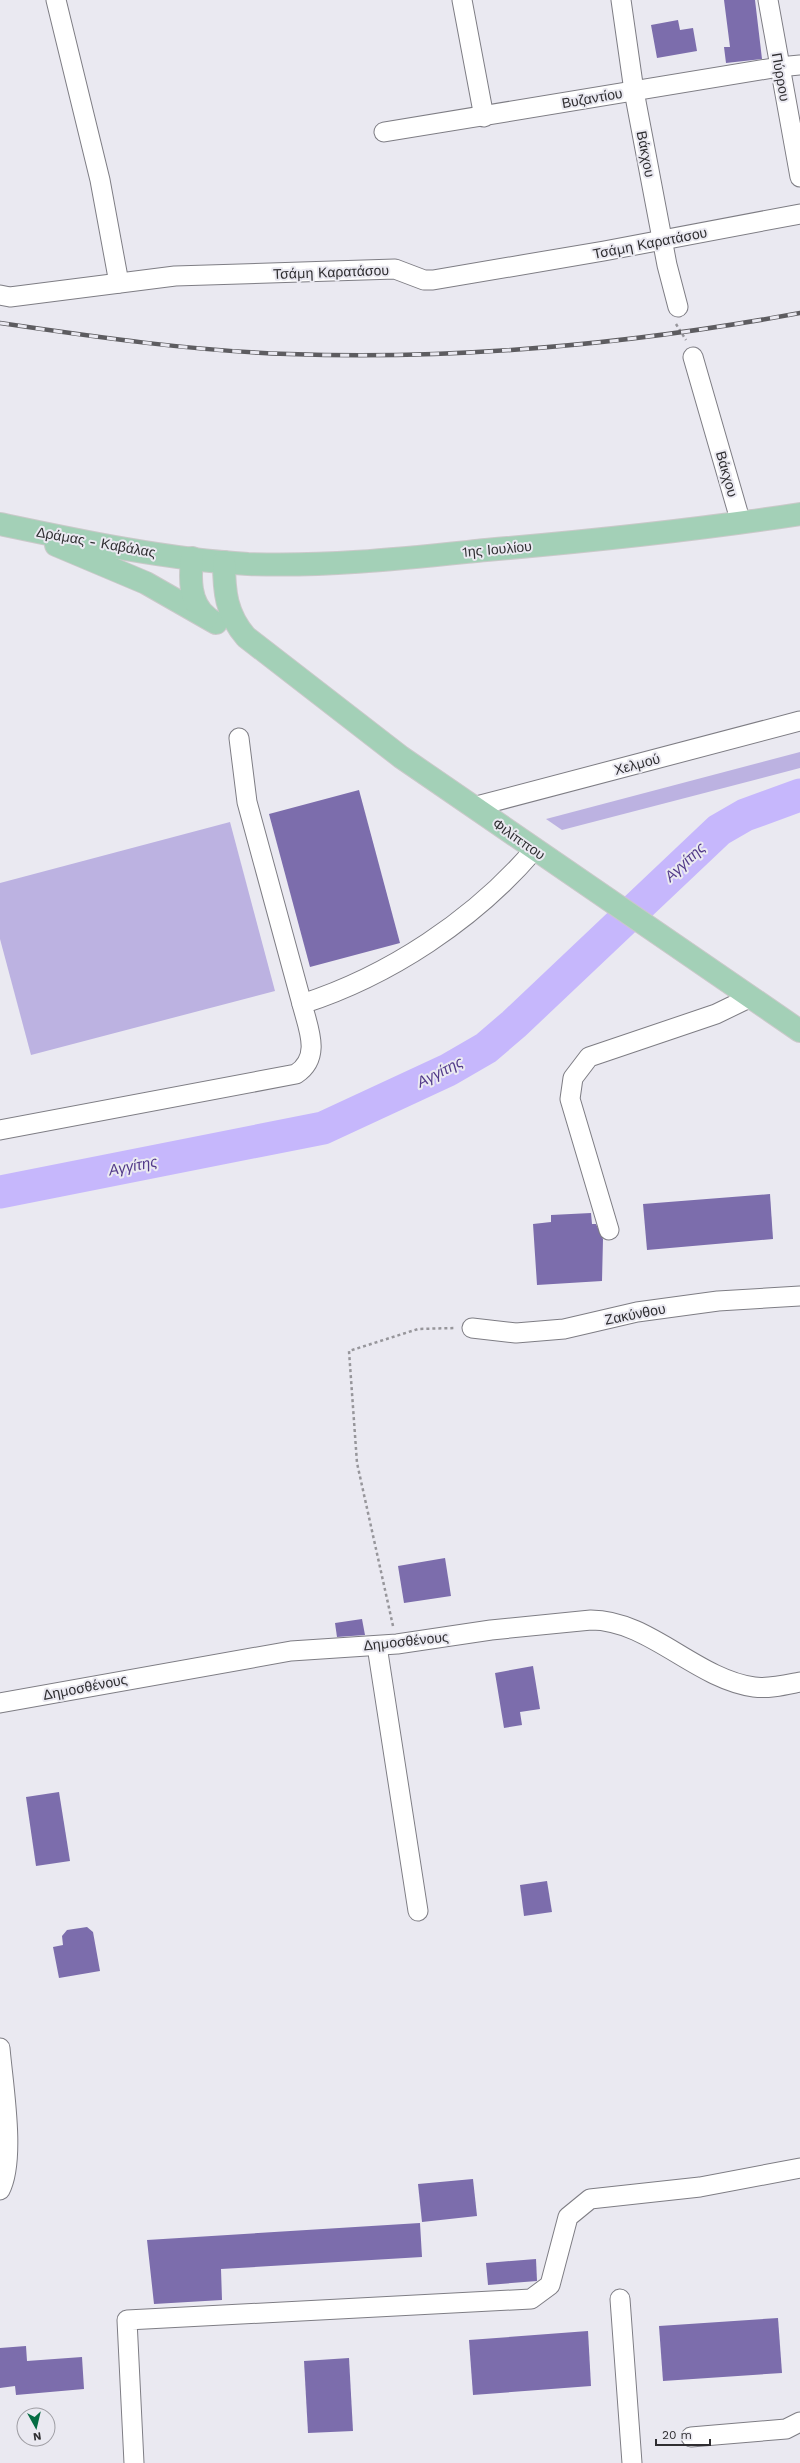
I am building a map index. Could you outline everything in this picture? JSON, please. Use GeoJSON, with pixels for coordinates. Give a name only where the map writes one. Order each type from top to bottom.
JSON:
{"type":"FeatureCollection","features":[{"type":"Feature","properties":{"kind":"main road","name":"1ης Ιουλίου"},"geometry":{"type":"LineString","coordinates":[[192,558],[224,562],[294,565],[348,563],[578,542],[741,523],[800,514]]}},
{"type":"Feature","properties":{"kind":"main road","name":"Δράμας - Καβάλας"},"geometry":{"type":"LineString","coordinates":[[7,526],[192,558]]}},
{"type":"Feature","properties":{"kind":"main road"},"geometry":{"type":"LineString","coordinates":[[7,526],[146,583],[216,623]]}},
{"type":"Feature","properties":{"kind":"main road","name":"Φιλίππου"},"geometry":{"type":"LineString","coordinates":[[192,558],[191,584],[194,597],[204,615],[216,623],[246,637]]}},
{"type":"Feature","properties":{"kind":"main road","name":"Φιλίππου"},"geometry":{"type":"LineString","coordinates":[[224,562],[224,588],[229,612],[235,625],[246,637],[401,757],[749,998],[800,1031]]}},
{"type":"Feature","properties":{"kind":"street"},"geometry":{"type":"LineString","coordinates":[[56,0],[100,180],[119,283]]}},
{"type":"Feature","properties":{"kind":"street"},"geometry":{"type":"LineString","coordinates":[[462,0],[484,117]]}},
{"type":"Feature","properties":{"kind":"street","name":"Βάκχου"},"geometry":{"type":"LineString","coordinates":[[621,0],[634,91],[662,241],[678,307]]}},
{"type":"Feature","properties":{"kind":"street","name":"Πύρρου"},"geometry":{"type":"LineString","coordinates":[[768,0],[800,177]]}},
{"type":"Feature","properties":{"kind":"street","name":"Βυζαντίου"},"geometry":{"type":"LineString","coordinates":[[384,132],[484,117],[779,67],[800,65]]}},
{"type":"Feature","properties":{"kind":"street","name":"Τσάμη Καρατάσου"},"geometry":{"type":"LineString","coordinates":[[0,295],[10,297],[174,276],[395,269],[424,280],[433,280],[662,241],[800,214]]}},
{"type":"Feature","properties":{"kind":"street","name":"Βάκχου"},"geometry":{"type":"LineString","coordinates":[[693,357],[741,523]]}},
{"type":"Feature","properties":{"kind":"street","name":"Χελμού"},"geometry":{"type":"LineString","coordinates":[[473,807],[800,721]]}},
{"type":"Feature","properties":{"kind":"street"},"geometry":{"type":"LineString","coordinates":[[0,1130],[296,1074],[305,1067],[312,1049],[302,1004],[247,802],[239,738]]}},
{"type":"Feature","properties":{"kind":"street"},"geometry":{"type":"LineString","coordinates":[[302,1004],[347,988],[429,941],[489,895],[534,850]]}},
{"type":"Feature","properties":{"kind":"street"},"geometry":{"type":"LineString","coordinates":[[610,1230],[570,1099],[573,1078],[589,1057],[716,1014],[749,998]]}},
{"type":"Feature","properties":{"kind":"street","name":"Ζακύνθου"},"geometry":{"type":"LineString","coordinates":[[472,1328],[516,1334],[564,1329],[637,1312],[718,1301],[800,1296]]}},
{"type":"Feature","properties":{"kind":"street","name":"Δημοσθένους"},"geometry":{"type":"LineString","coordinates":[[0,1703],[291,1651],[397,1644],[490,1630],[599,1620],[634,1631],[727,1680],[764,1687],[800,1682]]}},
{"type":"Feature","properties":{"kind":"street"},"geometry":{"type":"LineString","coordinates":[[377,1646],[418,1911]]}},
{"type":"Feature","properties":{"kind":"street"},"geometry":{"type":"LineString","coordinates":[[0,2048],[7,2158],[6,2171],[0,2190]]}},
{"type":"Feature","properties":{"kind":"street"},"geometry":{"type":"LineString","coordinates":[[134,2463],[127,2320],[531,2299],[550,2285],[568,2217],[590,2199],[700,2187],[800,2168]]}},
{"type":"Feature","properties":{"kind":"street"},"geometry":{"type":"LineString","coordinates":[[620,2299],[632,2463]]}},
{"type":"Feature","properties":{"kind":"street"},"geometry":{"type":"LineString","coordinates":[[691,2437],[786,2429],[800,2422]]}},
{"type":"Feature","properties":{"kind":"path"},"geometry":{"type":"LineString","coordinates":[[678,307],[672,314],[673,318],[693,357]]}},
{"type":"Feature","properties":{"kind":"path"},"geometry":{"type":"LineString","coordinates":[[397,1644],[357,1462],[349,1350],[418,1329],[472,1328]]}},
{"type":"Feature","properties":{"kind":"shaded area"},"geometry":{"type":"Polygon","coordinates":[[[800,752],[800,768],[562,830],[546,819],[800,752]]]}},
{"type":"Feature","properties":{"kind":"shaded area"},"geometry":{"type":"Polygon","coordinates":[[[230,822],[275,991],[31,1055],[0,939],[0,883],[230,822]]]}},
{"type":"Feature","properties":{"kind":"building"},"geometry":{"type":"Polygon","coordinates":[[[724,0],[755,0],[762,59],[726,63],[724,47],[730,47],[724,0]]]}},
{"type":"Feature","properties":{"kind":"building"},"geometry":{"type":"Polygon","coordinates":[[[678,20],[680,30],[693,28],[697,51],[657,58],[651,25],[678,20]]]}},
{"type":"Feature","properties":{"kind":"building"},"geometry":{"type":"Polygon","coordinates":[[[359,790],[400,943],[310,967],[269,814],[359,790]]]}},
{"type":"Feature","properties":{"kind":"building"},"geometry":{"type":"Polygon","coordinates":[[[770,1194],[773,1239],[647,1250],[643,1204],[770,1194]]]}},
{"type":"Feature","properties":{"kind":"building"},"geometry":{"type":"Polygon","coordinates":[[[591,1213],[592,1224],[596,1224],[603,1239],[602,1281],[537,1285],[533,1224],[551,1222],[551,1215],[591,1213]]]}},
{"type":"Feature","properties":{"kind":"building"},"geometry":{"type":"Polygon","coordinates":[[[445,1558],[451,1596],[404,1603],[398,1566],[445,1558]]]}},
{"type":"Feature","properties":{"kind":"building"},"geometry":{"type":"Polygon","coordinates":[[[362,1619],[365,1635],[337,1637],[335,1623],[362,1619]]]}},
{"type":"Feature","properties":{"kind":"building"},"geometry":{"type":"Polygon","coordinates":[[[533,1666],[540,1709],[520,1712],[522,1725],[504,1728],[495,1673],[533,1666]]]}},
{"type":"Feature","properties":{"kind":"building"},"geometry":{"type":"Polygon","coordinates":[[[59,1792],[70,1861],[36,1866],[26,1797],[59,1792]]]}},
{"type":"Feature","properties":{"kind":"building"},"geometry":{"type":"Polygon","coordinates":[[[547,1881],[552,1912],[524,1916],[520,1885],[547,1881]]]}},
{"type":"Feature","properties":{"kind":"building"},"geometry":{"type":"Polygon","coordinates":[[[87,1927],[93,1932],[100,1971],[59,1978],[53,1947],[63,1945],[62,1936],[67,1930],[87,1927]]]}},
{"type":"Feature","properties":{"kind":"building"},"geometry":{"type":"Polygon","coordinates":[[[473,2179],[477,2216],[422,2222],[418,2184],[473,2179]]]}},
{"type":"Feature","properties":{"kind":"building"},"geometry":{"type":"Polygon","coordinates":[[[420,2223],[422,2257],[221,2269],[222,2300],[154,2304],[147,2240],[420,2223]]]}},
{"type":"Feature","properties":{"kind":"building"},"geometry":{"type":"Polygon","coordinates":[[[536,2259],[537,2281],[488,2285],[486,2263],[536,2259]]]}},
{"type":"Feature","properties":{"kind":"building"},"geometry":{"type":"Polygon","coordinates":[[[778,2318],[782,2373],[663,2381],[659,2326],[778,2318]]]}},
{"type":"Feature","properties":{"kind":"building"},"geometry":{"type":"Polygon","coordinates":[[[588,2331],[591,2386],[473,2395],[469,2340],[588,2331]]]}},
{"type":"Feature","properties":{"kind":"building"},"geometry":{"type":"Polygon","coordinates":[[[26,2346],[27,2361],[82,2357],[84,2389],[16,2395],[15,2386],[0,2388],[0,2348],[26,2346]]]}},
{"type":"Feature","properties":{"kind":"building"},"geometry":{"type":"Polygon","coordinates":[[[349,2358],[353,2431],[308,2433],[304,2361],[349,2358]]]}},
{"type":"Feature","properties":{"kind":"waterway","name":"Αγγίτης"},"geometry":{"type":"LineString","coordinates":[[0,1192],[323,1128],[448,1070],[486,1048],[514,1024],[719,830],[745,815],[800,795]]}},
{"type":"Feature","properties":{"kind":"railway"},"geometry":{"type":"LineString","coordinates":[[0,323],[180,347],[289,354],[353,355],[482,352],[546,347],[673,333],[800,313]]}}]}
